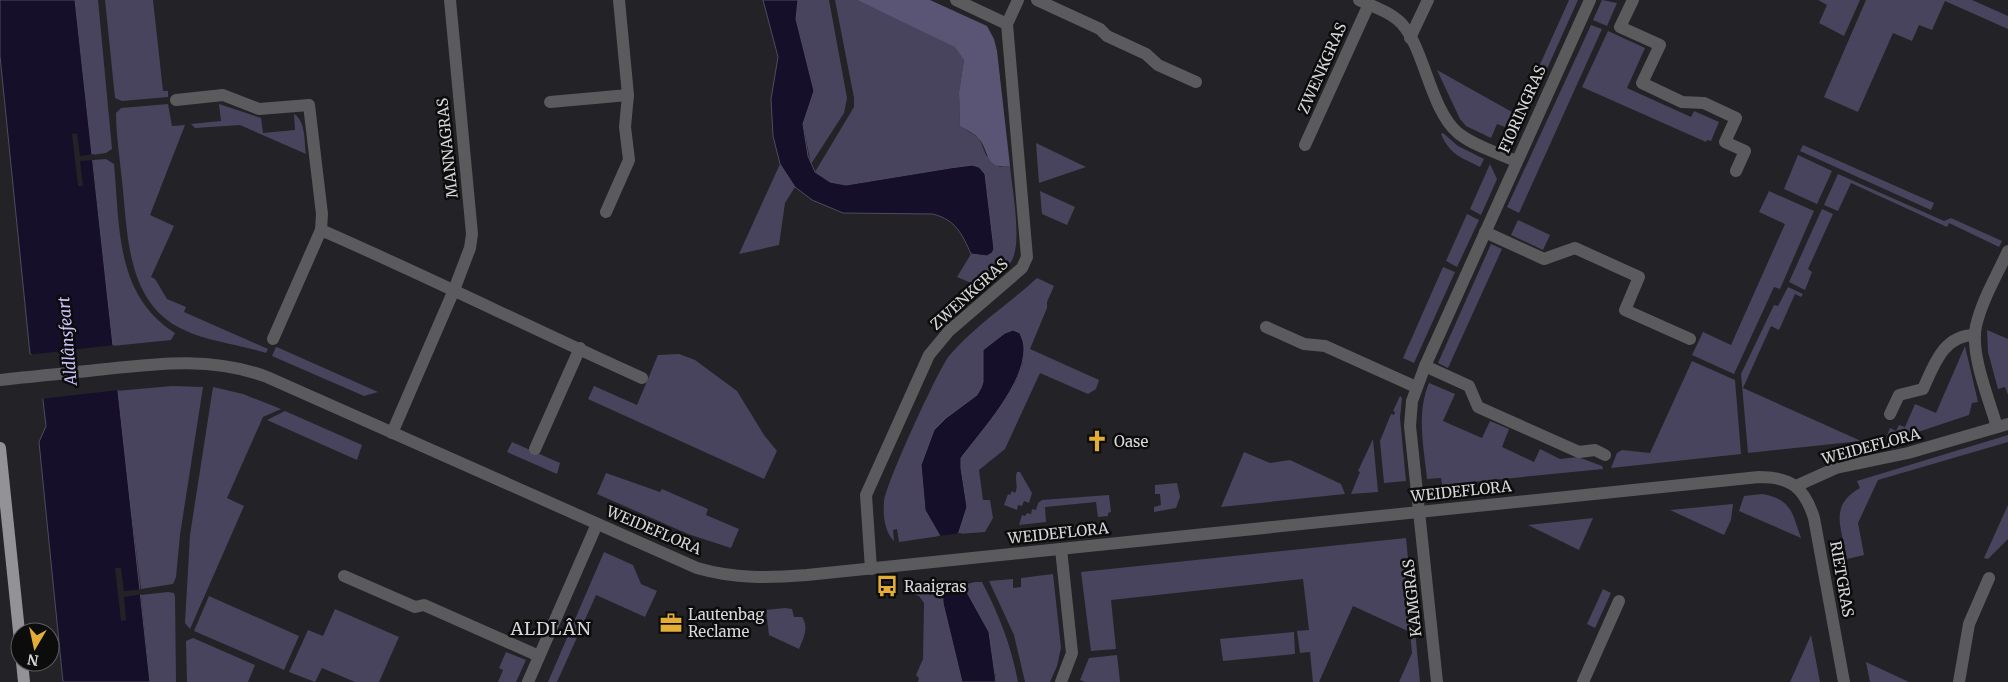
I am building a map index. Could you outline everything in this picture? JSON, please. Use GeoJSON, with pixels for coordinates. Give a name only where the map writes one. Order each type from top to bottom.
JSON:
{"type":"FeatureCollection","features":[{"type":"Feature","properties":{"kind":"main road"},"geometry":{"type":"LineString","coordinates":[[0,448],[18,622]]}},
{"type":"Feature","properties":{"kind":"street","name":"MANNAGRAS"},"geometry":{"type":"LineString","coordinates":[[392,433],[454,290],[470,248],[472,234],[450,0]]}},
{"type":"Feature","properties":{"kind":"street"},"geometry":{"type":"LineString","coordinates":[[606,212],[628,160],[624,127],[628,95],[619,0]]}},
{"type":"Feature","properties":{"kind":"street"},"geometry":{"type":"LineString","coordinates":[[956,0],[1007,24]]}},
{"type":"Feature","properties":{"kind":"street","name":"ZWENKGRAS"},"geometry":{"type":"LineString","coordinates":[[872,569],[866,495],[929,355],[948,331],[1022,268],[1027,257],[1007,24],[1018,0]]}},
{"type":"Feature","properties":{"kind":"street"},"geometry":{"type":"LineString","coordinates":[[1037,0],[1100,29],[1107,36],[1146,54],[1158,65],[1196,82]]}},
{"type":"Feature","properties":{"kind":"street"},"geometry":{"type":"LineString","coordinates":[[1410,38],[1428,0]]}},
{"type":"Feature","properties":{"kind":"street","name":"FIORINGRAS"},"geometry":{"type":"LineString","coordinates":[[1420,512],[1410,419],[1416,387],[1590,0]]}},
{"type":"Feature","properties":{"kind":"street"},"geometry":{"type":"LineString","coordinates":[[1633,0],[1620,27],[1660,45],[1642,83],[1682,102],[1704,103],[1736,118],[1725,142],[1745,151],[1736,171]]}},
{"type":"Feature","properties":{"kind":"street","name":"ZWENKGRAS"},"geometry":{"type":"LineString","coordinates":[[1306,145],[1364,2],[1390,14],[1403,25],[1450,124],[1466,139],[1516,161]]}},
{"type":"Feature","properties":{"kind":"street"},"geometry":{"type":"LineString","coordinates":[[176,100],[223,95],[260,109],[309,105],[322,214],[321,230],[273,338]]}},
{"type":"Feature","properties":{"kind":"street"},"geometry":{"type":"LineString","coordinates":[[550,102],[628,95]]}},
{"type":"Feature","properties":{"kind":"street"},"geometry":{"type":"LineString","coordinates":[[321,230],[642,378]]}},
{"type":"Feature","properties":{"kind":"street"},"geometry":{"type":"LineString","coordinates":[[1485,232],[1544,259],[1575,248],[1639,277],[1624,310],[1690,339]]}},
{"type":"Feature","properties":{"kind":"street"},"geometry":{"type":"LineString","coordinates":[[2002,425],[1977,356],[1975,335],[1980,314],[2008,251]]}},
{"type":"Feature","properties":{"kind":"street"},"geometry":{"type":"LineString","coordinates":[[1266,328],[1304,344],[1325,346],[1416,387]]}},
{"type":"Feature","properties":{"kind":"street"},"geometry":{"type":"LineString","coordinates":[[1890,414],[1899,395],[1923,389],[1940,351],[1964,335],[1975,335]]}},
{"type":"Feature","properties":{"kind":"street"},"geometry":{"type":"LineString","coordinates":[[535,449],[580,348]]}},
{"type":"Feature","properties":{"kind":"street","name":"WEIDEFLORA"},"geometry":{"type":"LineString","coordinates":[[0,380],[188,362],[242,369],[267,377],[697,568],[742,577],[776,578],[1759,477],[1775,477],[1796,486],[1836,468],[1908,453],[2002,425]]}},
{"type":"Feature","properties":{"kind":"street"},"geometry":{"type":"LineString","coordinates":[[1425,366],[1469,386],[1478,407],[1579,452],[1595,450],[1605,455]]}},
{"type":"Feature","properties":{"kind":"street","name":"RIETGRAS"},"geometry":{"type":"LineString","coordinates":[[1796,486],[1809,501],[1814,518],[1844,682]]}},
{"type":"Feature","properties":{"kind":"street","name":"KAMGRAS"},"geometry":{"type":"LineString","coordinates":[[1420,512],[1437,682]]}},
{"type":"Feature","properties":{"kind":"street"},"geometry":{"type":"LineString","coordinates":[[528,682],[597,524]]}},
{"type":"Feature","properties":{"kind":"street"},"geometry":{"type":"LineString","coordinates":[[1061,549],[1072,653],[1061,682]]}},
{"type":"Feature","properties":{"kind":"street"},"geometry":{"type":"LineString","coordinates":[[344,576],[414,608],[424,605],[539,656]]}},
{"type":"Feature","properties":{"kind":"street"},"geometry":{"type":"LineString","coordinates":[[1959,682],[1969,624],[1989,578]]}},
{"type":"Feature","properties":{"kind":"street"},"geometry":{"type":"LineString","coordinates":[[1583,682],[1619,601]]}},
{"type":"Feature","properties":{"kind":"shaded area"},"geometry":{"type":"Polygon","coordinates":[[[75,0],[98,0],[112,149],[106,153],[92,155],[75,0]]]}},
{"type":"Feature","properties":{"kind":"shaded area"},"geometry":{"type":"Polygon","coordinates":[[[105,0],[153,0],[163,91],[168,91],[168,97],[122,101],[115,98],[105,0]]]}},
{"type":"Feature","properties":{"kind":"shaded area"},"geometry":{"type":"Polygon","coordinates":[[[798,0],[829,0],[847,98],[844,113],[811,164],[803,124],[814,91],[796,19],[798,0]]]}},
{"type":"Feature","properties":{"kind":"shaded area"},"geometry":{"type":"Polygon","coordinates":[[[835,0],[857,0],[955,46],[964,60],[959,92],[960,126],[979,138],[986,155],[1000,167],[1010,166],[1016,215],[1016,242],[1011,262],[983,288],[957,277],[971,254],[987,256],[950,168],[846,185],[830,182],[815,172],[854,107],[854,98],[835,0]]]}},
{"type":"Feature","properties":{"kind":"shaded area"},"geometry":{"type":"Polygon","coordinates":[[[857,0],[930,0],[987,26],[994,39],[997,51],[1010,166],[993,163],[978,138],[960,126],[959,92],[964,60],[955,47],[857,0]]]}},
{"type":"Feature","properties":{"kind":"shaded area"},"geometry":{"type":"Polygon","coordinates":[[[1569,0],[1578,0],[1518,133],[1512,139],[1506,140],[1569,0]]]}},
{"type":"Feature","properties":{"kind":"shaded area"},"geometry":{"type":"Polygon","coordinates":[[[1602,0],[1617,3],[1607,26],[1593,20],[1602,0]]]}},
{"type":"Feature","properties":{"kind":"shaded area"},"geometry":{"type":"Polygon","coordinates":[[[1818,0],[1860,0],[1844,36],[1819,23],[1827,5],[1818,0]]]}},
{"type":"Feature","properties":{"kind":"shaded area"},"geometry":{"type":"Polygon","coordinates":[[[1866,0],[1972,0],[2008,16],[2008,29],[1945,1],[1932,30],[1919,25],[1912,41],[1893,33],[1858,112],[1824,97],[1866,0]]]}},
{"type":"Feature","properties":{"kind":"shaded area"},"geometry":{"type":"Polygon","coordinates":[[[1591,25],[1602,29],[1519,213],[1507,207],[1591,25]]]}},
{"type":"Feature","properties":{"kind":"shaded area"},"geometry":{"type":"Polygon","coordinates":[[[1608,31],[1645,48],[1627,88],[1691,117],[1694,111],[1719,122],[1711,141],[1707,140],[1706,142],[1582,87],[1608,31]]]}},
{"type":"Feature","properties":{"kind":"shaded area"},"geometry":{"type":"Polygon","coordinates":[[[1437,70],[1512,112],[1505,127],[1497,124],[1491,138],[1466,126],[1460,119],[1437,70]]]}},
{"type":"Feature","properties":{"kind":"shaded area"},"geometry":{"type":"Polygon","coordinates":[[[168,104],[172,126],[185,125],[150,215],[174,226],[151,277],[155,279],[167,299],[186,307],[184,312],[268,349],[266,353],[202,337],[182,329],[164,317],[150,302],[140,284],[133,265],[126,223],[116,113],[121,108],[168,104]]]}},
{"type":"Feature","properties":{"kind":"shaded area"},"geometry":{"type":"Polygon","coordinates":[[[219,104],[261,118],[263,133],[295,130],[294,114],[303,126],[306,154],[240,125],[195,128],[191,124],[221,121],[219,104]]]}},
{"type":"Feature","properties":{"kind":"shaded area"},"geometry":{"type":"Polygon","coordinates":[[[1443,133],[1458,146],[1484,159],[1480,167],[1452,151],[1444,141],[1441,134],[1443,133]]]}},
{"type":"Feature","properties":{"kind":"shaded area"},"geometry":{"type":"Polygon","coordinates":[[[1036,143],[1086,167],[1039,183],[1036,143]]]}},
{"type":"Feature","properties":{"kind":"shaded area"},"geometry":{"type":"Polygon","coordinates":[[[1803,145],[1934,203],[1931,210],[1800,151],[1803,145]]]}},
{"type":"Feature","properties":{"kind":"shaded area"},"geometry":{"type":"Polygon","coordinates":[[[1798,155],[1832,171],[1817,204],[1784,189],[1798,155]]]}},
{"type":"Feature","properties":{"kind":"shaded area"},"geometry":{"type":"Polygon","coordinates":[[[106,159],[114,164],[120,235],[124,258],[131,279],[141,299],[155,317],[175,333],[171,340],[112,346],[93,160],[106,159]]]}},
{"type":"Feature","properties":{"kind":"shaded area"},"geometry":{"type":"Polygon","coordinates":[[[780,164],[795,187],[785,203],[779,245],[739,254],[780,164]]]}},
{"type":"Feature","properties":{"kind":"shaded area"},"geometry":{"type":"Polygon","coordinates":[[[1490,164],[1497,179],[1481,215],[1470,209],[1490,164]]]}},
{"type":"Feature","properties":{"kind":"shaded area"},"geometry":{"type":"Polygon","coordinates":[[[1838,174],[1944,221],[1951,218],[2002,241],[1999,247],[1949,223],[1947,227],[1851,183],[1838,211],[1824,205],[1838,174]]]}},
{"type":"Feature","properties":{"kind":"shaded area"},"geometry":{"type":"Polygon","coordinates":[[[1040,191],[1075,207],[1067,225],[1042,214],[1040,191]]]}},
{"type":"Feature","properties":{"kind":"shaded area"},"geometry":{"type":"Polygon","coordinates":[[[1769,191],[1814,211],[1780,289],[1774,287],[1734,374],[1692,355],[1703,332],[1731,345],[1785,224],[1759,212],[1769,191]]]}},
{"type":"Feature","properties":{"kind":"shaded area"},"geometry":{"type":"Polygon","coordinates":[[[1822,209],[1833,214],[1808,269],[1812,272],[1805,290],[1789,282],[1822,209]]]}},
{"type":"Feature","properties":{"kind":"shaded area"},"geometry":{"type":"Polygon","coordinates":[[[1467,214],[1479,220],[1457,267],[1446,261],[1467,214]]]}},
{"type":"Feature","properties":{"kind":"shaded area"},"geometry":{"type":"Polygon","coordinates":[[[1518,220],[1550,235],[1543,250],[1511,235],[1518,220]]]}},
{"type":"Feature","properties":{"kind":"shaded area"},"geometry":{"type":"Polygon","coordinates":[[[1491,244],[1502,249],[1448,368],[1438,363],[1491,244]]]}},
{"type":"Feature","properties":{"kind":"shaded area"},"geometry":{"type":"Polygon","coordinates":[[[1443,267],[1455,272],[1414,363],[1403,358],[1443,267]]]}},
{"type":"Feature","properties":{"kind":"shaded area"},"geometry":{"type":"Polygon","coordinates":[[[1037,278],[1054,286],[1030,349],[1099,380],[1096,389],[1088,394],[1040,373],[1005,449],[979,470],[983,500],[990,500],[993,518],[985,532],[958,534],[967,507],[961,458],[1016,381],[1023,363],[1013,330],[1005,333],[983,350],[983,382],[977,395],[963,407],[921,465],[925,510],[940,536],[899,542],[897,529],[893,530],[894,541],[886,528],[884,502],[893,474],[934,382],[949,356],[959,345],[1037,278]]]}},
{"type":"Feature","properties":{"kind":"shaded area"},"geometry":{"type":"Polygon","coordinates":[[[1788,287],[1803,294],[1801,297],[1795,294],[1779,330],[1771,326],[1743,388],[1861,441],[1748,453],[1741,374],[1774,305],[1778,306],[1788,287]]]}},
{"type":"Feature","properties":{"kind":"shaded area"},"geometry":{"type":"Polygon","coordinates":[[[1987,330],[2008,339],[2008,395],[2005,387],[1998,389],[1988,352],[1987,330]]]}},
{"type":"Feature","properties":{"kind":"shaded area"},"geometry":{"type":"Polygon","coordinates":[[[1965,346],[1978,402],[1972,403],[1969,415],[1912,434],[1886,438],[1890,428],[1896,431],[1899,425],[1905,427],[1915,404],[1936,413],[1965,346]]]}},
{"type":"Feature","properties":{"kind":"shaded area"},"geometry":{"type":"Polygon","coordinates":[[[276,347],[378,392],[364,396],[272,356],[276,347]]]}},
{"type":"Feature","properties":{"kind":"shaded area"},"geometry":{"type":"Polygon","coordinates":[[[679,354],[695,360],[737,391],[764,435],[777,451],[764,479],[588,399],[594,386],[637,405],[658,355],[679,354]]]}},
{"type":"Feature","properties":{"kind":"shaded area"},"geometry":{"type":"Polygon","coordinates":[[[1692,361],[1735,380],[1741,454],[1611,468],[1617,453],[1622,450],[1650,453],[1692,361]]]}},
{"type":"Feature","properties":{"kind":"shaded area"},"geometry":{"type":"Polygon","coordinates":[[[1429,383],[1455,394],[1443,421],[1482,438],[1490,421],[1509,429],[1502,447],[1534,462],[1540,449],[1560,459],[1578,457],[1602,466],[1603,469],[1442,485],[1441,478],[1427,479],[1422,419],[1425,395],[1429,383]]]}},
{"type":"Feature","properties":{"kind":"shaded area"},"geometry":{"type":"Polygon","coordinates":[[[172,386],[203,387],[180,535],[176,577],[173,584],[141,589],[116,391],[172,386]]]}},
{"type":"Feature","properties":{"kind":"shaded area"},"geometry":{"type":"Polygon","coordinates":[[[213,387],[243,394],[281,409],[263,417],[227,498],[244,506],[190,629],[185,623],[190,535],[213,387]]]}},
{"type":"Feature","properties":{"kind":"shaded area"},"geometry":{"type":"Polygon","coordinates":[[[1400,396],[1402,398],[1400,418],[1406,481],[1384,483],[1380,441],[1391,414],[1394,415],[1395,412],[1393,411],[1400,396]]]}},
{"type":"Feature","properties":{"kind":"shaded area"},"geometry":{"type":"Polygon","coordinates":[[[285,411],[362,445],[357,460],[267,420],[285,411]]]}},
{"type":"Feature","properties":{"kind":"shaded area"},"geometry":{"type":"Polygon","coordinates":[[[2008,435],[2008,442],[1878,480],[1858,523],[1864,555],[1847,559],[1840,528],[1841,510],[1844,502],[1850,495],[1860,488],[1857,481],[2008,435]]]}},
{"type":"Feature","properties":{"kind":"shaded area"},"geometry":{"type":"Polygon","coordinates":[[[1373,439],[1378,492],[1351,494],[1360,472],[1358,471],[1373,439]]]}},
{"type":"Feature","properties":{"kind":"shaded area"},"geometry":{"type":"Polygon","coordinates":[[[512,442],[560,463],[557,474],[507,452],[512,442]]]}},
{"type":"Feature","properties":{"kind":"shaded area"},"geometry":{"type":"Polygon","coordinates":[[[1244,452],[1270,463],[1290,460],[1341,484],[1345,494],[1221,507],[1244,452]]]}},
{"type":"Feature","properties":{"kind":"shaded area"},"geometry":{"type":"Polygon","coordinates":[[[1017,472],[1020,472],[1032,493],[1029,503],[1024,501],[1022,506],[1018,505],[1017,510],[1004,505],[1008,494],[1010,495],[1012,491],[1015,493],[1017,472]]]}},
{"type":"Feature","properties":{"kind":"shaded area"},"geometry":{"type":"Polygon","coordinates":[[[606,473],[660,492],[662,489],[708,509],[706,515],[739,529],[731,548],[688,534],[597,494],[606,473]]]}},
{"type":"Feature","properties":{"kind":"shaded area"},"geometry":{"type":"Polygon","coordinates":[[[1177,483],[1180,497],[1176,508],[1154,512],[1154,507],[1161,505],[1160,494],[1155,494],[1155,485],[1177,483]]]}},
{"type":"Feature","properties":{"kind":"shaded area"},"geometry":{"type":"Polygon","coordinates":[[[1762,494],[1779,499],[1789,508],[1801,538],[1739,511],[1744,496],[1762,494]]]}},
{"type":"Feature","properties":{"kind":"shaded area"},"geometry":{"type":"Polygon","coordinates":[[[1109,495],[1111,512],[1108,513],[1108,516],[1098,517],[1096,502],[1045,507],[1046,522],[1019,525],[1022,515],[1031,514],[1032,509],[1036,510],[1038,503],[1042,500],[1109,495]]]}},
{"type":"Feature","properties":{"kind":"shaded area"},"geometry":{"type":"Polygon","coordinates":[[[1733,504],[1731,520],[1724,535],[1670,510],[1733,504]]]}},
{"type":"Feature","properties":{"kind":"shaded area"},"geometry":{"type":"Polygon","coordinates":[[[2008,505],[2008,539],[1988,559],[1984,558],[2008,505]]]}},
{"type":"Feature","properties":{"kind":"shaded area"},"geometry":{"type":"Polygon","coordinates":[[[1593,518],[1579,550],[1528,525],[1593,518]]]}},
{"type":"Feature","properties":{"kind":"shaded area"},"geometry":{"type":"Polygon","coordinates":[[[1406,538],[1420,682],[1399,682],[1412,653],[1410,632],[1353,606],[1319,682],[1313,682],[1310,652],[1300,653],[1297,631],[1309,630],[1303,579],[1111,600],[1116,649],[1091,651],[1081,572],[1406,538]]]}},
{"type":"Feature","properties":{"kind":"shaded area"},"geometry":{"type":"Polygon","coordinates":[[[604,552],[633,565],[641,584],[657,591],[645,617],[596,595],[557,682],[548,682],[604,552]]]}},
{"type":"Feature","properties":{"kind":"shaded area"},"geometry":{"type":"Polygon","coordinates":[[[1053,574],[1061,648],[1057,666],[1050,682],[1025,682],[1014,635],[989,581],[1013,579],[1013,588],[1021,587],[1021,578],[1053,574]]]}},
{"type":"Feature","properties":{"kind":"shaded area"},"geometry":{"type":"Polygon","coordinates":[[[982,582],[994,606],[1012,655],[1018,682],[996,682],[996,675],[963,585],[982,582]]]}},
{"type":"Feature","properties":{"kind":"shaded area"},"geometry":{"type":"Polygon","coordinates":[[[944,587],[943,603],[962,682],[918,682],[919,678],[916,675],[923,659],[924,603],[919,596],[913,594],[913,589],[944,587]]]}},
{"type":"Feature","properties":{"kind":"shaded area"},"geometry":{"type":"Polygon","coordinates":[[[1603,589],[1611,593],[1595,628],[1587,624],[1603,589]]]}},
{"type":"Feature","properties":{"kind":"shaded area"},"geometry":{"type":"Polygon","coordinates":[[[174,593],[175,597],[176,682],[150,682],[141,595],[174,593]]]}},
{"type":"Feature","properties":{"kind":"shaded area"},"geometry":{"type":"Polygon","coordinates":[[[209,596],[299,636],[284,670],[194,631],[209,596]]]}},
{"type":"Feature","properties":{"kind":"shaded area"},"geometry":{"type":"Polygon","coordinates":[[[335,609],[399,637],[379,682],[355,682],[322,668],[315,682],[289,672],[308,630],[323,636],[335,609]]]}},
{"type":"Feature","properties":{"kind":"shaded area"},"geometry":{"type":"Polygon","coordinates":[[[792,609],[794,617],[802,617],[804,621],[805,633],[799,649],[769,635],[766,610],[792,609]]]}},
{"type":"Feature","properties":{"kind":"shaded area"},"geometry":{"type":"Polygon","coordinates":[[[1294,632],[1295,654],[1223,661],[1220,639],[1294,632]]]}},
{"type":"Feature","properties":{"kind":"shaded area"},"geometry":{"type":"Polygon","coordinates":[[[1811,635],[1820,682],[1790,682],[1811,635]]]}},
{"type":"Feature","properties":{"kind":"shaded area"},"geometry":{"type":"Polygon","coordinates":[[[193,638],[255,665],[248,682],[187,682],[186,641],[193,638]]]}},
{"type":"Feature","properties":{"kind":"shaded area"},"geometry":{"type":"Polygon","coordinates":[[[506,652],[526,660],[516,682],[498,682],[503,670],[499,668],[506,652]]]}},
{"type":"Feature","properties":{"kind":"shaded area"},"geometry":{"type":"Polygon","coordinates":[[[1117,655],[1120,682],[1085,682],[1080,680],[1089,658],[1117,655]]]}},
{"type":"Feature","properties":{"kind":"shaded area"},"geometry":{"type":"Polygon","coordinates":[[[1866,662],[1909,682],[1870,682],[1866,662]]]}},
{"type":"Feature","properties":{"kind":"water","name":"Aldlânsfeart"},"geometry":{"type":"Polygon","coordinates":[[[0,0],[75,0],[150,682],[63,682],[60,622],[57,622],[39,442],[46,426],[38,358],[30,354],[0,56],[0,0]]]}},
{"type":"Feature","properties":{"kind":"water"},"geometry":{"type":"Polygon","coordinates":[[[763,0],[798,0],[796,19],[814,91],[803,124],[808,156],[815,172],[830,182],[846,185],[972,165],[979,167],[985,174],[994,249],[992,253],[987,256],[971,254],[953,224],[933,214],[843,213],[812,200],[795,187],[780,164],[773,136],[771,99],[778,57],[763,0]]]}},
{"type":"Feature","properties":{"kind":"water"},"geometry":{"type":"Polygon","coordinates":[[[1013,330],[1020,333],[1024,346],[1018,376],[1001,406],[961,458],[967,507],[958,535],[963,585],[989,632],[996,682],[962,682],[943,603],[940,536],[925,510],[921,465],[934,430],[946,418],[977,395],[981,388],[983,382],[983,350],[1005,333],[1013,330]]]}},
{"type":"Feature","properties":{"kind":"pier"},"geometry":{"type":"Polygon","coordinates":[[[77,133],[80,156],[94,154],[95,160],[80,161],[83,186],[78,186],[72,134],[77,133]]]}},
{"type":"Feature","properties":{"kind":"pier"},"geometry":{"type":"Polygon","coordinates":[[[114,345],[119,390],[40,399],[36,359],[27,355],[114,345]]]}},
{"type":"Feature","properties":{"kind":"pier"},"geometry":{"type":"Polygon","coordinates":[[[961,533],[966,585],[941,587],[937,536],[961,533]]]}},
{"type":"Feature","properties":{"kind":"pier"},"geometry":{"type":"Polygon","coordinates":[[[115,568],[121,568],[124,591],[143,589],[144,594],[124,597],[126,620],[121,621],[115,568]]]}},
{"type":"Feature","properties":{"kind":"place","name":"Oase"},"geometry":{"type":"Point","coordinates":[1097,441]}},
{"type":"Feature","properties":{"kind":"place","name":"Raaigras"},"geometry":{"type":"Point","coordinates":[887,586]}},
{"type":"Feature","properties":{"kind":"place","name":"Lautenbag Reclame"},"geometry":{"type":"Point","coordinates":[671,623]}},
{"type":"Feature","properties":{"kind":"district","name":"ALDLÂN"},"geometry":{"type":"Point","coordinates":[551,628]}}]}
